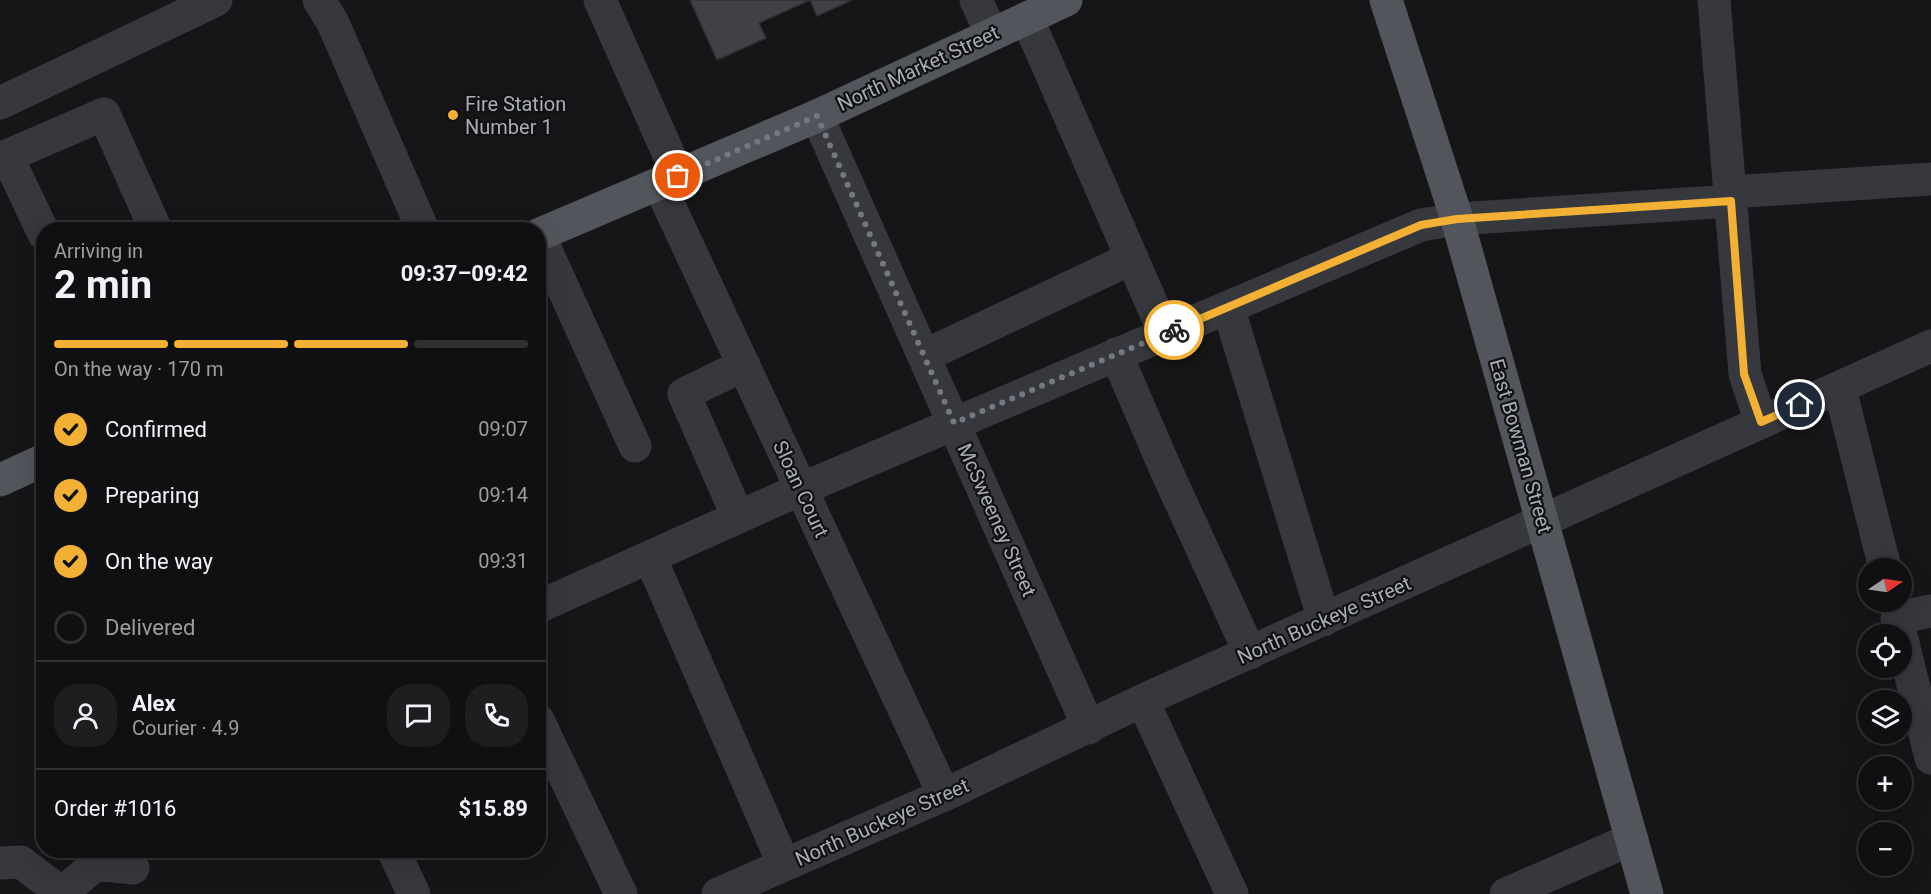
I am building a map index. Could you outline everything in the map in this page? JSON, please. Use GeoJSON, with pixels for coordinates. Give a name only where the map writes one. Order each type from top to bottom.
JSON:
{"type":"FeatureCollection","features":[{"type":"Feature","properties":{"kind":"main road","name":"North Market Street"},"geometry":{"type":"LineString","coordinates":[[546,232],[817,116],[1066,0]]}},
{"type":"Feature","properties":{"kind":"main road","name":"East Bowman Street"},"geometry":{"type":"LineString","coordinates":[[1386,0],[1457,219],[1647,894]]}},
{"type":"Feature","properties":{"kind":"main road"},"geometry":{"type":"LineString","coordinates":[[0,480],[36,464]]}},
{"type":"Feature","properties":{"kind":"street"},"geometry":{"type":"LineString","coordinates":[[0,103],[216,0]]}},
{"type":"Feature","properties":{"kind":"street"},"geometry":{"type":"LineString","coordinates":[[320,0],[333,23],[420,222]]}},
{"type":"Feature","properties":{"kind":"street","name":"Sloan Court"},"geometry":{"type":"LineString","coordinates":[[600,0],[668,180],[744,365],[944,795]]}},
{"type":"Feature","properties":{"kind":"street"},"geometry":{"type":"LineString","coordinates":[[975,0],[991,33]]}},
{"type":"Feature","properties":{"kind":"street"},"geometry":{"type":"LineString","coordinates":[[1714,0],[1744,374],[1761,422]]}},
{"type":"Feature","properties":{"kind":"street"},"geometry":{"type":"LineString","coordinates":[[1027,18],[1166,334]]}},
{"type":"Feature","properties":{"kind":"street"},"geometry":{"type":"LineString","coordinates":[[38,222],[7,156],[104,114],[152,222]]}},
{"type":"Feature","properties":{"kind":"street","name":"McSweeney Street"},"geometry":{"type":"LineString","coordinates":[[817,116],[1089,728]]}},
{"type":"Feature","properties":{"kind":"street"},"geometry":{"type":"LineString","coordinates":[[546,603],[801,489],[1421,225],[1457,219],[1931,179]]}},
{"type":"Feature","properties":{"kind":"street"},"geometry":{"type":"LineString","coordinates":[[546,252],[635,446]]}},
{"type":"Feature","properties":{"kind":"street"},"geometry":{"type":"LineString","coordinates":[[924,356],[1132,258]]}},
{"type":"Feature","properties":{"kind":"street"},"geometry":{"type":"LineString","coordinates":[[1228,306],[1324,620]]}},
{"type":"Feature","properties":{"kind":"street","name":"North Buckeye Street"},"geometry":{"type":"LineString","coordinates":[[718,894],[944,795],[1143,701],[1543,523],[1931,346]]}},
{"type":"Feature","properties":{"kind":"street"},"geometry":{"type":"LineString","coordinates":[[1116,354],[1166,470],[1250,653]]}},
{"type":"Feature","properties":{"kind":"street"},"geometry":{"type":"LineString","coordinates":[[738,517],[684,394],[744,365]]}},
{"type":"Feature","properties":{"kind":"street"},"geometry":{"type":"LineString","coordinates":[[1839,389],[1882,558]]}},
{"type":"Feature","properties":{"kind":"street"},"geometry":{"type":"LineString","coordinates":[[650,557],[784,865]]}},
{"type":"Feature","properties":{"kind":"street"},"geometry":{"type":"LineString","coordinates":[[1931,611],[1898,623],[1931,758]]}},
{"type":"Feature","properties":{"kind":"street"},"geometry":{"type":"LineString","coordinates":[[1143,701],[1232,894]]}},
{"type":"Feature","properties":{"kind":"street"},"geometry":{"type":"LineString","coordinates":[[546,737],[621,894]]}},
{"type":"Feature","properties":{"kind":"street"},"geometry":{"type":"LineString","coordinates":[[1506,894],[1632,839]]}},
{"type":"Feature","properties":{"kind":"street"},"geometry":{"type":"LineString","coordinates":[[397,858],[414,894]]}},
{"type":"Feature","properties":{"kind":"street"},"geometry":{"type":"LineString","coordinates":[[0,863],[21,862],[62,894],[96,864],[134,871]]}},
{"type":"Feature","properties":{"kind":"building"},"geometry":{"type":"Polygon","coordinates":[[[690,0],[810,0],[759,23],[766,38],[717,60],[690,0]]]}},
{"type":"Feature","properties":{"kind":"building"},"geometry":{"type":"Polygon","coordinates":[[[810,0],[852,0],[817,16],[810,0]]]}},
{"type":"Feature","properties":{"kind":"way so far"},"geometry":{"type":"LineString","coordinates":[[678,176],[817,116],[954,423],[1174,330]]}},
{"type":"Feature","properties":{"kind":"place","name":"Fire Station Number 1"},"geometry":{"type":"Point","coordinates":[453,115]}},
{"type":"Feature","properties":{"kind":"route"},"geometry":{"type":"LineString","coordinates":[[1174,330],[1421,225],[1457,219],[1731,201],[1744,374],[1761,422],[1800,405]]}}]}
